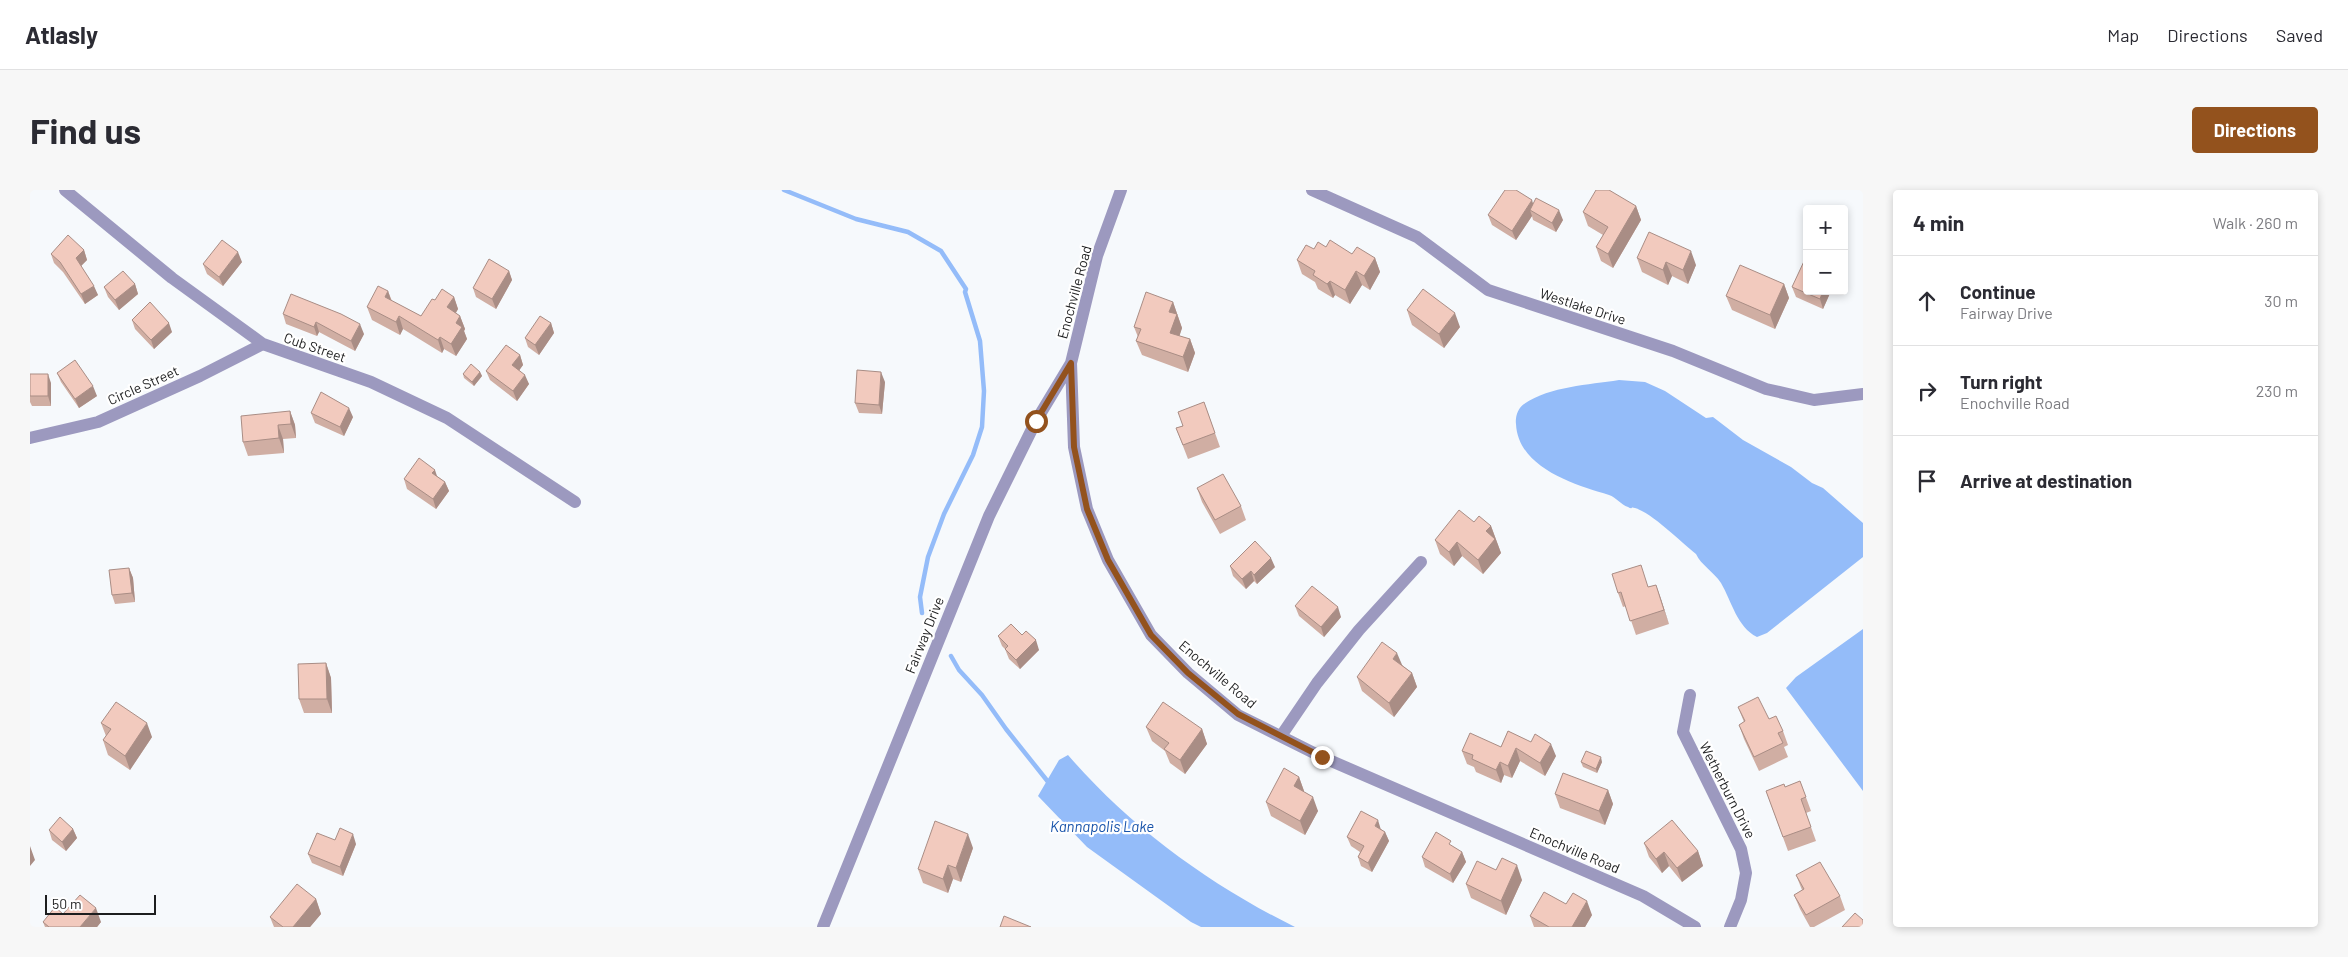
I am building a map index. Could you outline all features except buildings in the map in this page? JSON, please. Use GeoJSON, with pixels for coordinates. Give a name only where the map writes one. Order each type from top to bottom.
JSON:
{"type":"FeatureCollection","features":[{"type":"Feature","properties":{"kind":"street","name":"Cub Street"},"geometry":{"type":"LineString","coordinates":[[65,190],[172,278],[263,344],[371,382],[447,418],[575,502]]}},
{"type":"Feature","properties":{"kind":"street","name":"Enochville Road"},"geometry":{"type":"LineString","coordinates":[[1121,190],[1097,256],[1071,363],[1074,447],[1087,509],[1108,560],[1151,635],[1188,673],[1238,714],[1322,757],[1643,896],[1695,927]]}},
{"type":"Feature","properties":{"kind":"street","name":"Westlake Drive"},"geometry":{"type":"LineString","coordinates":[[1312,190],[1417,237],[1488,290],[1673,351],[1766,389],[1814,400],[1863,394]]}},
{"type":"Feature","properties":{"kind":"street","name":"Circle Street"},"geometry":{"type":"LineString","coordinates":[[30,438],[98,422],[200,376],[263,344]]}},
{"type":"Feature","properties":{"kind":"street","name":"Fairway Drive"},"geometry":{"type":"LineString","coordinates":[[822,927],[989,516],[1036,421],[1071,363]]}},
{"type":"Feature","properties":{"kind":"street"},"geometry":{"type":"LineString","coordinates":[[1281,736],[1317,683],[1359,630],[1421,562]]}},
{"type":"Feature","properties":{"kind":"street","name":"Wetherburn Drive"},"geometry":{"type":"LineString","coordinates":[[1690,695],[1683,732],[1742,849],[1746,873],[1741,900],[1730,927]]}},
{"type":"Feature","properties":{"kind":"water"},"geometry":{"type":"Polygon","coordinates":[[[1619,380],[1645,382],[1665,391],[1706,418],[1713,417],[1743,440],[1791,467],[1812,483],[1823,488],[1863,523],[1863,557],[1767,633],[1757,637],[1750,633],[1740,621],[1718,579],[1701,562],[1696,554],[1666,528],[1642,511],[1625,506],[1612,496],[1580,486],[1550,472],[1537,463],[1519,439],[1516,418],[1524,404],[1546,393],[1582,385],[1619,380]]]}},
{"type":"Feature","properties":{"kind":"water"},"geometry":{"type":"Polygon","coordinates":[[[1863,629],[1863,791],[1786,688],[1796,677],[1863,629]]]}},
{"type":"Feature","properties":{"kind":"water","name":"Kannapolis Lake"},"geometry":{"type":"Polygon","coordinates":[[[1068,755],[1118,806],[1173,852],[1232,893],[1295,927],[1201,927],[1191,922],[1087,847],[1038,796],[1059,760],[1068,755]]]}},
{"type":"Feature","properties":{"kind":"waterway"},"geometry":{"type":"LineString","coordinates":[[784,190],[856,219],[908,232],[941,251],[966,289],[965,292],[980,341],[984,391],[982,427],[973,455],[944,514],[928,557],[920,597],[922,613]]}},
{"type":"Feature","properties":{"kind":"waterway"},"geometry":{"type":"LineString","coordinates":[[951,656],[959,670],[982,695],[1006,729],[1049,783]]}},
{"type":"Feature","properties":{"kind":"route"},"geometry":{"type":"LineString","coordinates":[[1036,421],[1071,363],[1074,447],[1087,509],[1108,560],[1151,635],[1188,673],[1238,714],[1322,757]]}}]}
